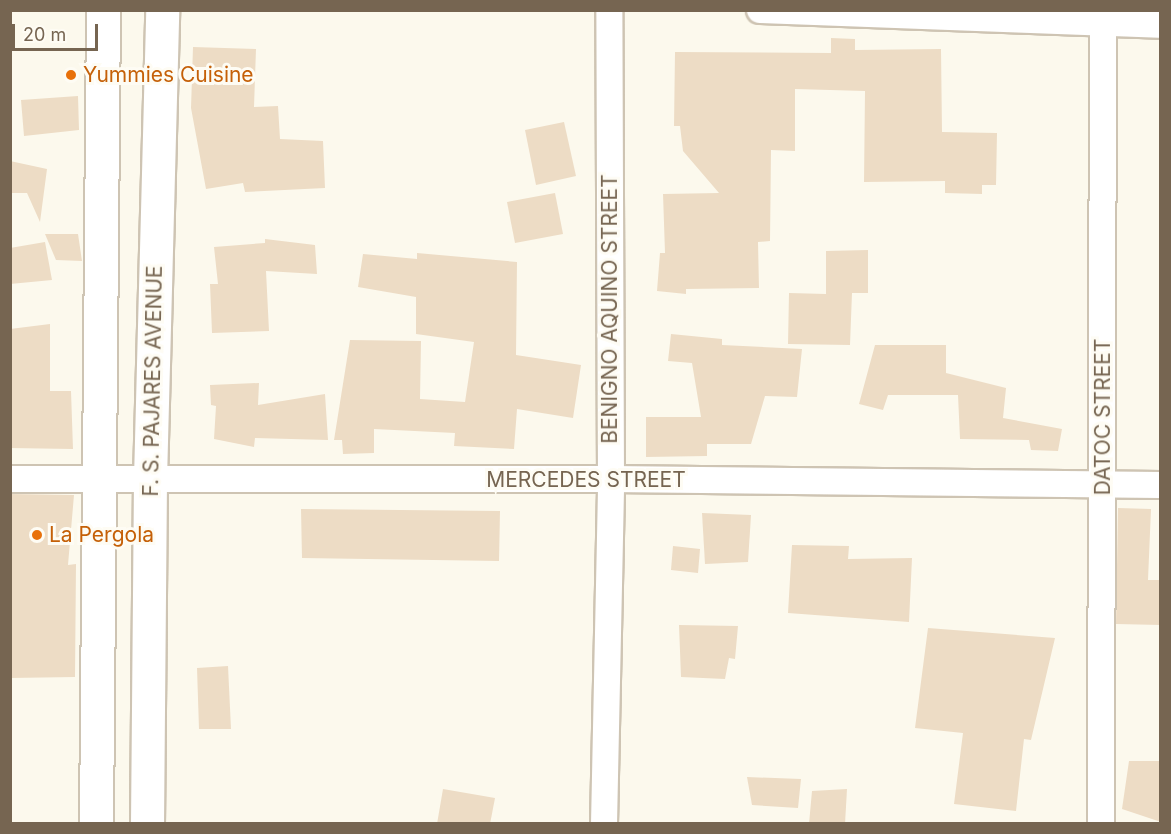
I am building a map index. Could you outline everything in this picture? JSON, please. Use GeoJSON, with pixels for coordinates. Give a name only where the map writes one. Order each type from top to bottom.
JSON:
{"type":"FeatureCollection","features":[{"type":"Feature","properties":{"kind":"main road"},"geometry":{"type":"LineString","coordinates":[[96,824],[103,10]]}},
{"type":"Feature","properties":{"kind":"main road","name":"F. S. PAJARES AVENUE"},"geometry":{"type":"LineString","coordinates":[[147,824],[150,479],[162,10]]}},
{"type":"Feature","properties":{"kind":"street","name":"BENIGNO AQUINO STREET"},"geometry":{"type":"LineString","coordinates":[[604,824],[611,479],[609,10]]}},
{"type":"Feature","properties":{"kind":"street"},"geometry":{"type":"LineString","coordinates":[[760,10],[1103,17],[1161,25]]}},
{"type":"Feature","properties":{"kind":"street","name":"DATOC STREET"},"geometry":{"type":"LineString","coordinates":[[1101,824],[1103,17]]}},
{"type":"Feature","properties":{"kind":"street","name":"MERCEDES STREET"},"geometry":{"type":"LineString","coordinates":[[10,480],[611,479],[1161,485]]}},
{"type":"Feature","properties":{"kind":"building"},"geometry":{"type":"Polygon","coordinates":[[[831,38],[855,39],[855,50],[941,49],[942,132],[997,133],[996,185],[982,185],[982,194],[945,193],[945,181],[864,182],[865,91],[795,89],[795,151],[771,150],[770,241],[758,242],[759,288],[686,289],[686,294],[657,291],[660,253],[665,253],[663,194],[719,193],[683,151],[680,126],[674,126],[675,52],[831,53],[831,38]]]}},
{"type":"Feature","properties":{"kind":"building"},"geometry":{"type":"Polygon","coordinates":[[[193,47],[256,49],[254,107],[278,106],[280,139],[323,141],[325,188],[245,192],[243,183],[206,189],[191,108],[193,47]]]}},
{"type":"Feature","properties":{"kind":"building"},"geometry":{"type":"Polygon","coordinates":[[[78,96],[79,130],[24,136],[21,100],[78,96]]]}},
{"type":"Feature","properties":{"kind":"building"},"geometry":{"type":"Polygon","coordinates":[[[564,122],[576,176],[536,185],[525,130],[564,122]]]}},
{"type":"Feature","properties":{"kind":"building"},"geometry":{"type":"Polygon","coordinates":[[[10,161],[47,169],[40,222],[27,193],[10,193],[10,161]]]}},
{"type":"Feature","properties":{"kind":"building"},"geometry":{"type":"Polygon","coordinates":[[[555,193],[563,234],[515,243],[507,202],[555,193]]]}},
{"type":"Feature","properties":{"kind":"building"},"geometry":{"type":"Polygon","coordinates":[[[45,234],[78,234],[82,261],[56,260],[45,234]]]}},
{"type":"Feature","properties":{"kind":"building"},"geometry":{"type":"Polygon","coordinates":[[[265,239],[315,245],[317,274],[266,271],[269,331],[212,333],[210,284],[218,284],[214,247],[265,243],[265,239]]]}},
{"type":"Feature","properties":{"kind":"building"},"geometry":{"type":"Polygon","coordinates":[[[45,242],[52,280],[10,284],[10,248],[45,242]]]}},
{"type":"Feature","properties":{"kind":"building"},"geometry":{"type":"Polygon","coordinates":[[[868,250],[868,293],[852,293],[850,345],[788,344],[789,293],[826,294],[826,251],[868,250]]]}},
{"type":"Feature","properties":{"kind":"building"},"geometry":{"type":"Polygon","coordinates":[[[417,253],[517,262],[516,355],[581,365],[573,418],[517,409],[514,449],[454,446],[455,433],[374,429],[374,453],[343,454],[342,440],[334,440],[350,340],[421,341],[420,399],[465,402],[474,342],[416,334],[416,297],[358,287],[363,254],[417,259],[417,253]]]}},
{"type":"Feature","properties":{"kind":"building"},"geometry":{"type":"Polygon","coordinates":[[[50,324],[50,391],[71,391],[73,449],[10,448],[10,329],[50,324]]]}},
{"type":"Feature","properties":{"kind":"building"},"geometry":{"type":"Polygon","coordinates":[[[671,334],[722,339],[722,345],[802,349],[797,397],[765,396],[751,444],[707,444],[707,456],[646,457],[646,417],[701,417],[692,363],[668,361],[671,334]]]}},
{"type":"Feature","properties":{"kind":"building"},"geometry":{"type":"Polygon","coordinates":[[[875,345],[946,345],[946,373],[1006,388],[1003,418],[1062,429],[1058,451],[1031,450],[1029,440],[960,439],[958,395],[888,395],[883,410],[859,404],[875,345]]]}},
{"type":"Feature","properties":{"kind":"building"},"geometry":{"type":"Polygon","coordinates":[[[259,383],[258,405],[325,394],[328,440],[255,438],[254,447],[214,439],[216,406],[211,405],[210,385],[259,383]]]}},
{"type":"Feature","properties":{"kind":"building"},"geometry":{"type":"Polygon","coordinates":[[[10,494],[74,495],[68,565],[76,564],[75,677],[10,678],[10,494]]]}},
{"type":"Feature","properties":{"kind":"building"},"geometry":{"type":"Polygon","coordinates":[[[1118,508],[1151,509],[1148,580],[1161,580],[1161,625],[1116,624],[1118,508]]]}},
{"type":"Feature","properties":{"kind":"building"},"geometry":{"type":"Polygon","coordinates":[[[301,509],[500,511],[499,561],[302,558],[301,509]]]}},
{"type":"Feature","properties":{"kind":"building"},"geometry":{"type":"Polygon","coordinates":[[[702,513],[751,515],[748,562],[705,564],[702,513]]]}},
{"type":"Feature","properties":{"kind":"building"},"geometry":{"type":"Polygon","coordinates":[[[792,545],[849,546],[848,559],[912,558],[909,622],[788,613],[792,545]]]}},
{"type":"Feature","properties":{"kind":"building"},"geometry":{"type":"Polygon","coordinates":[[[673,546],[700,549],[698,573],[671,570],[673,546]]]}},
{"type":"Feature","properties":{"kind":"building"},"geometry":{"type":"Polygon","coordinates":[[[679,625],[738,626],[735,659],[729,658],[725,679],[681,677],[679,625]]]}},
{"type":"Feature","properties":{"kind":"building"},"geometry":{"type":"Polygon","coordinates":[[[928,628],[1055,638],[1031,740],[1024,739],[1016,811],[954,804],[963,733],[915,728],[928,628]]]}},
{"type":"Feature","properties":{"kind":"building"},"geometry":{"type":"Polygon","coordinates":[[[228,666],[231,729],[199,729],[197,668],[228,666]]]}},
{"type":"Feature","properties":{"kind":"building"},"geometry":{"type":"Polygon","coordinates":[[[1129,761],[1161,761],[1161,822],[1122,809],[1129,761]]]}},
{"type":"Feature","properties":{"kind":"building"},"geometry":{"type":"Polygon","coordinates":[[[747,777],[801,779],[798,808],[752,805],[747,777]]]}},
{"type":"Feature","properties":{"kind":"building"},"geometry":{"type":"Polygon","coordinates":[[[443,789],[495,798],[490,824],[437,824],[443,789]]]}},
{"type":"Feature","properties":{"kind":"building"},"geometry":{"type":"Polygon","coordinates":[[[847,789],[845,824],[809,824],[812,791],[847,789]]]}},
{"type":"Feature","properties":{"kind":"place","name":"Yummies Cuisine"},"geometry":{"type":"Point","coordinates":[71,75]}},
{"type":"Feature","properties":{"kind":"place","name":"La Pergola"},"geometry":{"type":"Point","coordinates":[37,535]}}]}
